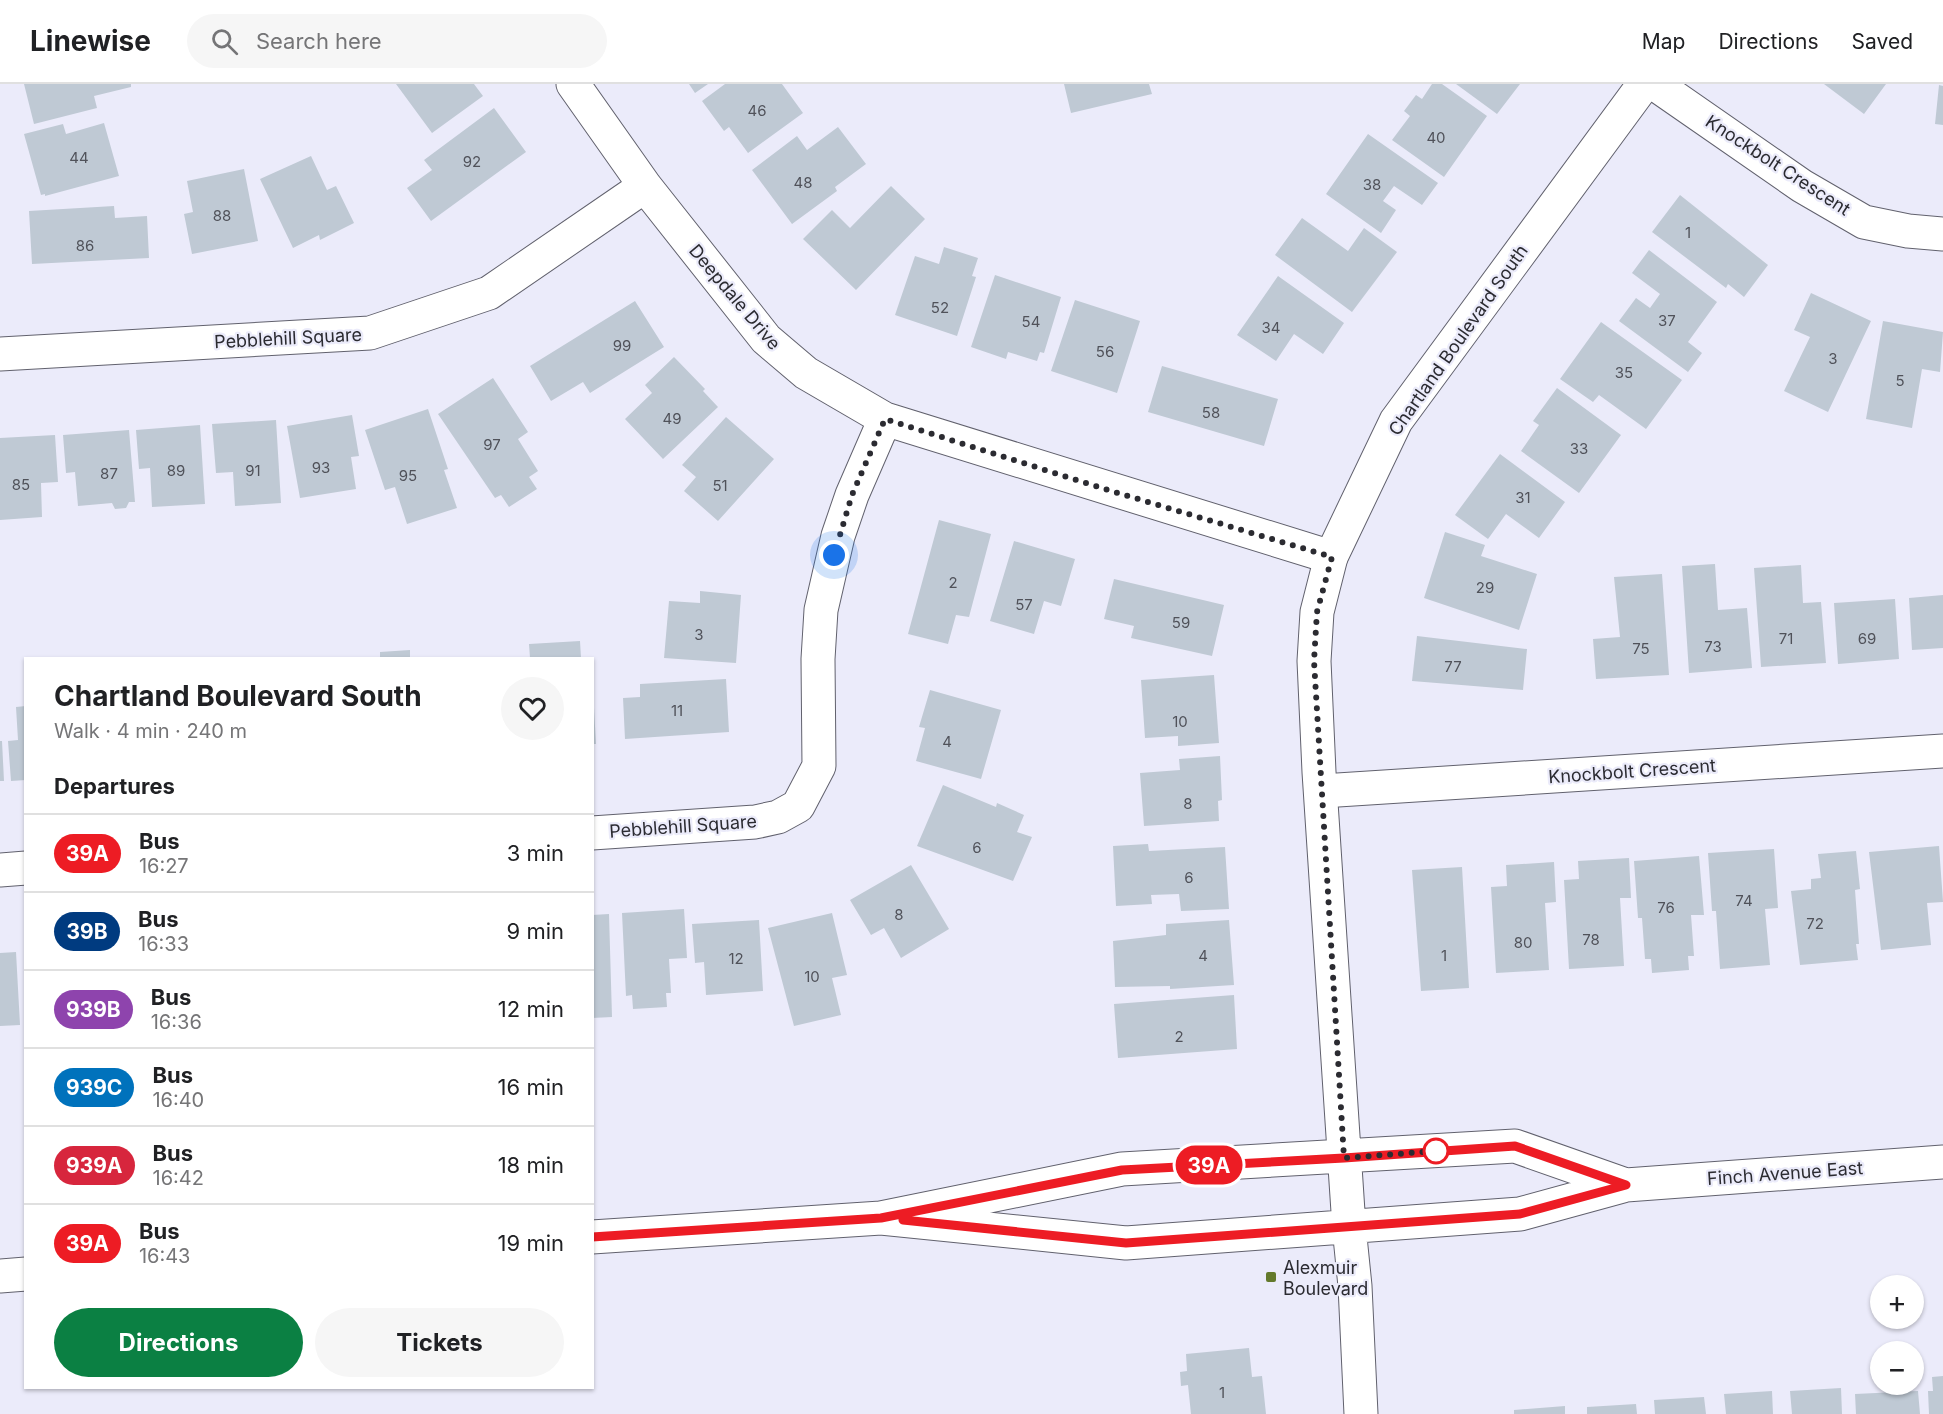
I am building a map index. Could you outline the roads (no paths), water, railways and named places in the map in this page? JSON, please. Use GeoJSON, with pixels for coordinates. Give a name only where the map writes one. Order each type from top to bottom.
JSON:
{"type":"FeatureCollection","features":[{"type":"Feature","properties":{"kind":"street","name":"Deepdale Drive"},"geometry":{"type":"LineString","coordinates":[[573,84],[645,186],[766,339],[806,373],[885,419],[1108,490],[1332,557]]}},
{"type":"Feature","properties":{"kind":"street","name":"Chartland Boulevard South"},"geometry":{"type":"LineString","coordinates":[[1348,1227],[1319,772],[1314,661],[1317,612],[1332,557],[1396,421],[1644,84]]}},
{"type":"Feature","properties":{"kind":"street","name":"Knockbolt Crescent"},"geometry":{"type":"LineString","coordinates":[[1655,84],[1802,186],[1864,222],[1908,231],[1943,234]]}},
{"type":"Feature","properties":{"kind":"street","name":"Pebblehill Square"},"geometry":{"type":"LineString","coordinates":[[0,354],[370,333],[489,293],[645,186]]}},
{"type":"Feature","properties":{"kind":"street","name":"Pebblehill Square"},"geometry":{"type":"LineString","coordinates":[[594,833],[755,822],[778,817],[798,806],[819,766],[818,659],[821,610],[838,536],[885,419]]}},
{"type":"Feature","properties":{"kind":"street","name":"Knockbolt Crescent"},"geometry":{"type":"LineString","coordinates":[[1322,791],[1943,751]]}},
{"type":"Feature","properties":{"kind":"street"},"geometry":{"type":"LineString","coordinates":[[0,870],[24,868]]}},
{"type":"Feature","properties":{"kind":"street","name":"Finch Avenue East"},"geometry":{"type":"LineString","coordinates":[[594,1237],[881,1218],[1122,1170],[1515,1146],[1626,1185]]}},
{"type":"Feature","properties":{"kind":"street","name":"Finch Avenue East"},"geometry":{"type":"LineString","coordinates":[[881,1218],[1126,1243],[1520,1214],[1626,1185],[1943,1162]]}},
{"type":"Feature","properties":{"kind":"street"},"geometry":{"type":"LineString","coordinates":[[1348,1227],[1355,1286],[1361,1414]]}},
{"type":"Feature","properties":{"kind":"street"},"geometry":{"type":"LineString","coordinates":[[0,1276],[24,1274]]}},
{"type":"Feature","properties":{"kind":"place","name":"Alexmuir Boulevard"},"geometry":{"type":"Point","coordinates":[1271,1277]}}]}
